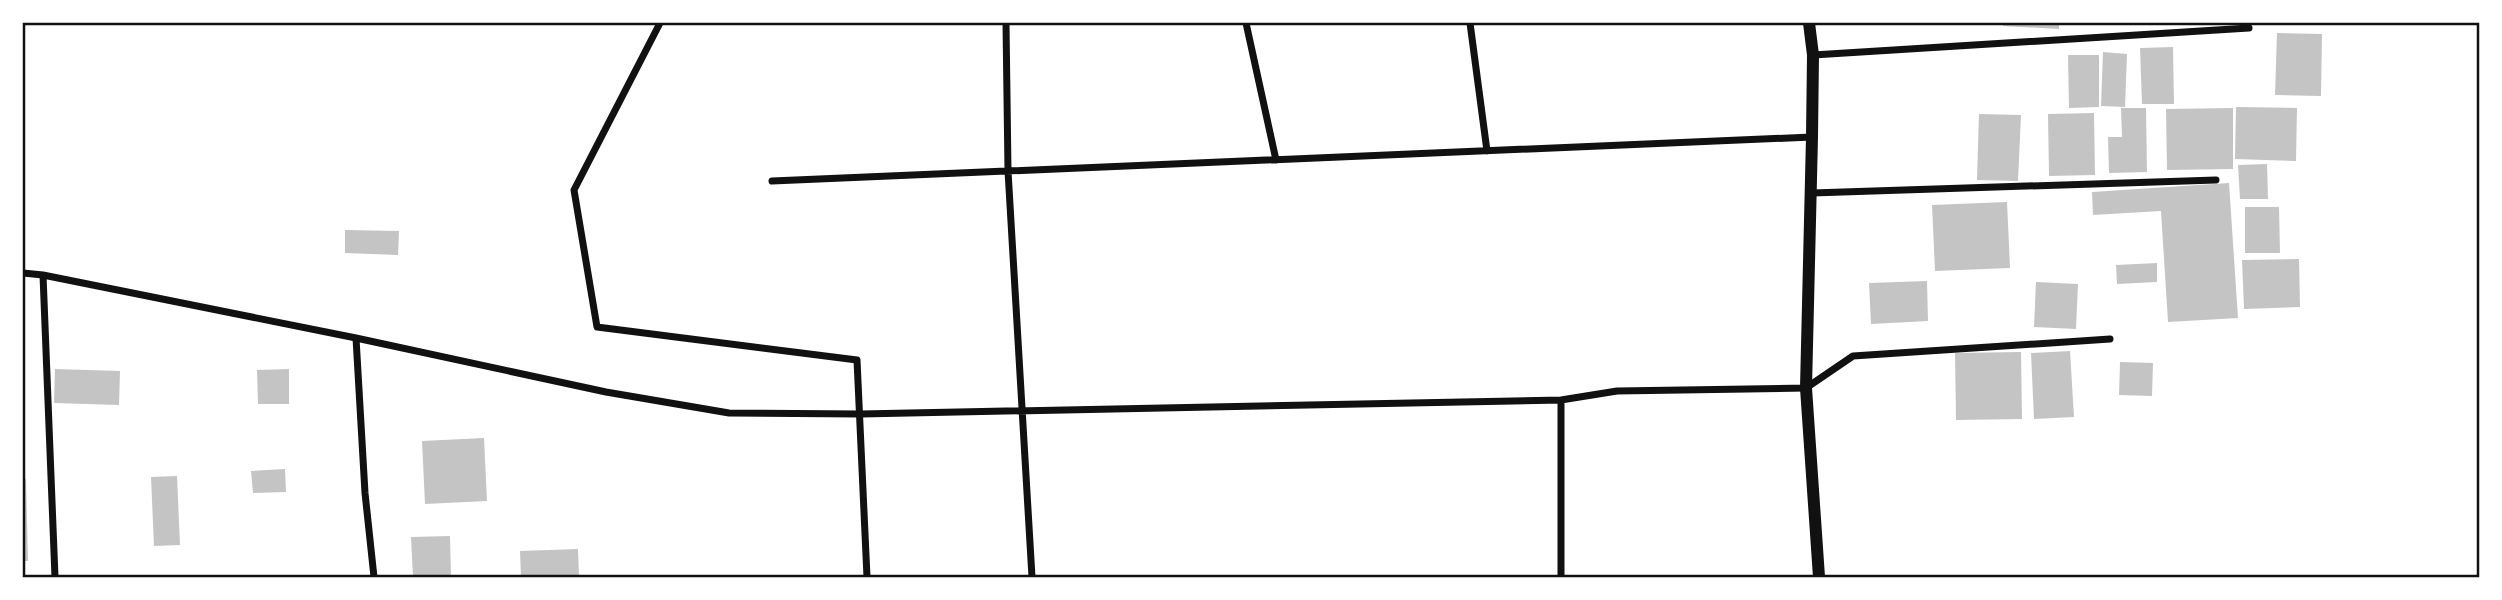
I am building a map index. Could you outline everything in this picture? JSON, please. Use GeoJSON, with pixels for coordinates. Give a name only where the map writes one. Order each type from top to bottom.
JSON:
{"type":"FeatureCollection","features":[{"type":"Feature","properties":{"kind":"street"},"geometry":{"type":"LineString","coordinates":[[660,23],[574,190],[597,327],[857,360],[867,577]]}},
{"type":"Feature","properties":{"kind":"street"},"geometry":{"type":"LineString","coordinates":[[1006,23],[1008,171],[1032,577]]}},
{"type":"Feature","properties":{"kind":"street"},"geometry":{"type":"LineString","coordinates":[[1246,23],[1276,160]]}},
{"type":"Feature","properties":{"kind":"street"},"geometry":{"type":"LineString","coordinates":[[1470,23],[1487,151]]}},
{"type":"Feature","properties":{"kind":"street"},"geometry":{"type":"LineString","coordinates":[[1809,23],[1813,55],[1812,193],[1806,388],[1819,577]]}},
{"type":"Feature","properties":{"kind":"street"},"geometry":{"type":"LineString","coordinates":[[1813,55],[2249,28]]}},
{"type":"Feature","properties":{"kind":"street"},"geometry":{"type":"LineString","coordinates":[[772,181],[1812,137]]}},
{"type":"Feature","properties":{"kind":"street"},"geometry":{"type":"LineString","coordinates":[[1812,193],[2216,180]]}},
{"type":"Feature","properties":{"kind":"street"},"geometry":{"type":"LineString","coordinates":[[23,274],[43,275],[356,338],[606,392],[729,413],[861,414],[1561,400],[1617,391],[1806,388],[1853,356],[2110,339]]}},
{"type":"Feature","properties":{"kind":"street"},"geometry":{"type":"LineString","coordinates":[[43,275],[55,577]]}},
{"type":"Feature","properties":{"kind":"street"},"geometry":{"type":"LineString","coordinates":[[356,338],[365,493],[374,577]]}},
{"type":"Feature","properties":{"kind":"street"},"geometry":{"type":"LineString","coordinates":[[1561,400],[1561,577]]}},
{"type":"Feature","properties":{"kind":"building"},"geometry":{"type":"Polygon","coordinates":[[[2003,23],[2059,23],[2059,29],[2003,26],[2003,23]]]}},
{"type":"Feature","properties":{"kind":"building"},"geometry":{"type":"Polygon","coordinates":[[[2277,33],[2322,34],[2321,96],[2275,95],[2277,33]]]}},
{"type":"Feature","properties":{"kind":"building"},"geometry":{"type":"Polygon","coordinates":[[[2173,47],[2174,104],[2142,104],[2140,48],[2173,47]]]}},
{"type":"Feature","properties":{"kind":"building"},"geometry":{"type":"Polygon","coordinates":[[[2103,52],[2127,54],[2125,107],[2101,106],[2103,52]]]}},
{"type":"Feature","properties":{"kind":"building"},"geometry":{"type":"Polygon","coordinates":[[[2068,55],[2099,55],[2099,107],[2069,108],[2068,55]]]}},
{"type":"Feature","properties":{"kind":"building"},"geometry":{"type":"Polygon","coordinates":[[[2236,107],[2297,108],[2296,161],[2235,159],[2236,107]]]}},
{"type":"Feature","properties":{"kind":"building"},"geometry":{"type":"Polygon","coordinates":[[[2121,108],[2146,108],[2147,172],[2109,173],[2108,137],[2122,137],[2121,108]]]}},
{"type":"Feature","properties":{"kind":"building"},"geometry":{"type":"Polygon","coordinates":[[[2233,108],[2233,169],[2167,170],[2166,109],[2233,108]]]}},
{"type":"Feature","properties":{"kind":"building"},"geometry":{"type":"Polygon","coordinates":[[[2094,113],[2095,175],[2049,176],[2048,114],[2094,113]]]}},
{"type":"Feature","properties":{"kind":"building"},"geometry":{"type":"Polygon","coordinates":[[[1979,114],[2021,115],[2018,181],[1977,180],[1979,114]]]}},
{"type":"Feature","properties":{"kind":"building"},"geometry":{"type":"Polygon","coordinates":[[[2267,164],[2268,199],[2240,199],[2238,165],[2267,164]]]}},
{"type":"Feature","properties":{"kind":"building"},"geometry":{"type":"Polygon","coordinates":[[[2229,183],[2238,318],[2168,322],[2161,211],[2093,215],[2092,192],[2229,183]]]}},
{"type":"Feature","properties":{"kind":"building"},"geometry":{"type":"Polygon","coordinates":[[[2007,202],[2010,268],[1935,271],[1932,205],[2007,202]]]}},
{"type":"Feature","properties":{"kind":"building"},"geometry":{"type":"Polygon","coordinates":[[[2245,207],[2279,207],[2280,253],[2245,253],[2245,207]]]}},
{"type":"Feature","properties":{"kind":"building"},"geometry":{"type":"Polygon","coordinates":[[[345,230],[399,231],[398,255],[345,253],[345,230]]]}},
{"type":"Feature","properties":{"kind":"building"},"geometry":{"type":"Polygon","coordinates":[[[2299,259],[2300,307],[2244,309],[2242,260],[2299,259]]]}},
{"type":"Feature","properties":{"kind":"building"},"geometry":{"type":"Polygon","coordinates":[[[2157,263],[2157,282],[2117,284],[2116,265],[2157,263]]]}},
{"type":"Feature","properties":{"kind":"building"},"geometry":{"type":"Polygon","coordinates":[[[1927,281],[1928,321],[1871,324],[1869,283],[1927,281]]]}},
{"type":"Feature","properties":{"kind":"building"},"geometry":{"type":"Polygon","coordinates":[[[2036,282],[2078,284],[2076,329],[2034,327],[2036,282]]]}},
{"type":"Feature","properties":{"kind":"building"},"geometry":{"type":"Polygon","coordinates":[[[2070,351],[2074,417],[2034,419],[2031,353],[2070,351]]]}},
{"type":"Feature","properties":{"kind":"building"},"geometry":{"type":"Polygon","coordinates":[[[2021,352],[2022,419],[1956,420],[1955,353],[2021,352]]]}},
{"type":"Feature","properties":{"kind":"building"},"geometry":{"type":"Polygon","coordinates":[[[2120,362],[2153,363],[2152,396],[2119,395],[2120,362]]]}},
{"type":"Feature","properties":{"kind":"building"},"geometry":{"type":"Polygon","coordinates":[[[55,369],[120,371],[119,405],[54,403],[55,369]]]}},
{"type":"Feature","properties":{"kind":"building"},"geometry":{"type":"Polygon","coordinates":[[[289,369],[289,404],[258,404],[257,370],[289,369]]]}},
{"type":"Feature","properties":{"kind":"building"},"geometry":{"type":"Polygon","coordinates":[[[484,438],[487,501],[425,504],[422,441],[484,438]]]}},
{"type":"Feature","properties":{"kind":"building"},"geometry":{"type":"Polygon","coordinates":[[[285,469],[286,492],[253,493],[251,471],[285,469]]]}},
{"type":"Feature","properties":{"kind":"building"},"geometry":{"type":"Polygon","coordinates":[[[177,476],[180,545],[154,546],[151,477],[177,476]]]}},
{"type":"Feature","properties":{"kind":"building"},"geometry":{"type":"Polygon","coordinates":[[[23,479],[26,479],[28,561],[23,561],[23,479]]]}},
{"type":"Feature","properties":{"kind":"building"},"geometry":{"type":"Polygon","coordinates":[[[450,536],[451,577],[413,577],[411,537],[450,536]]]}},
{"type":"Feature","properties":{"kind":"building"},"geometry":{"type":"Polygon","coordinates":[[[578,549],[579,577],[521,577],[520,551],[578,549]]]}}]}
